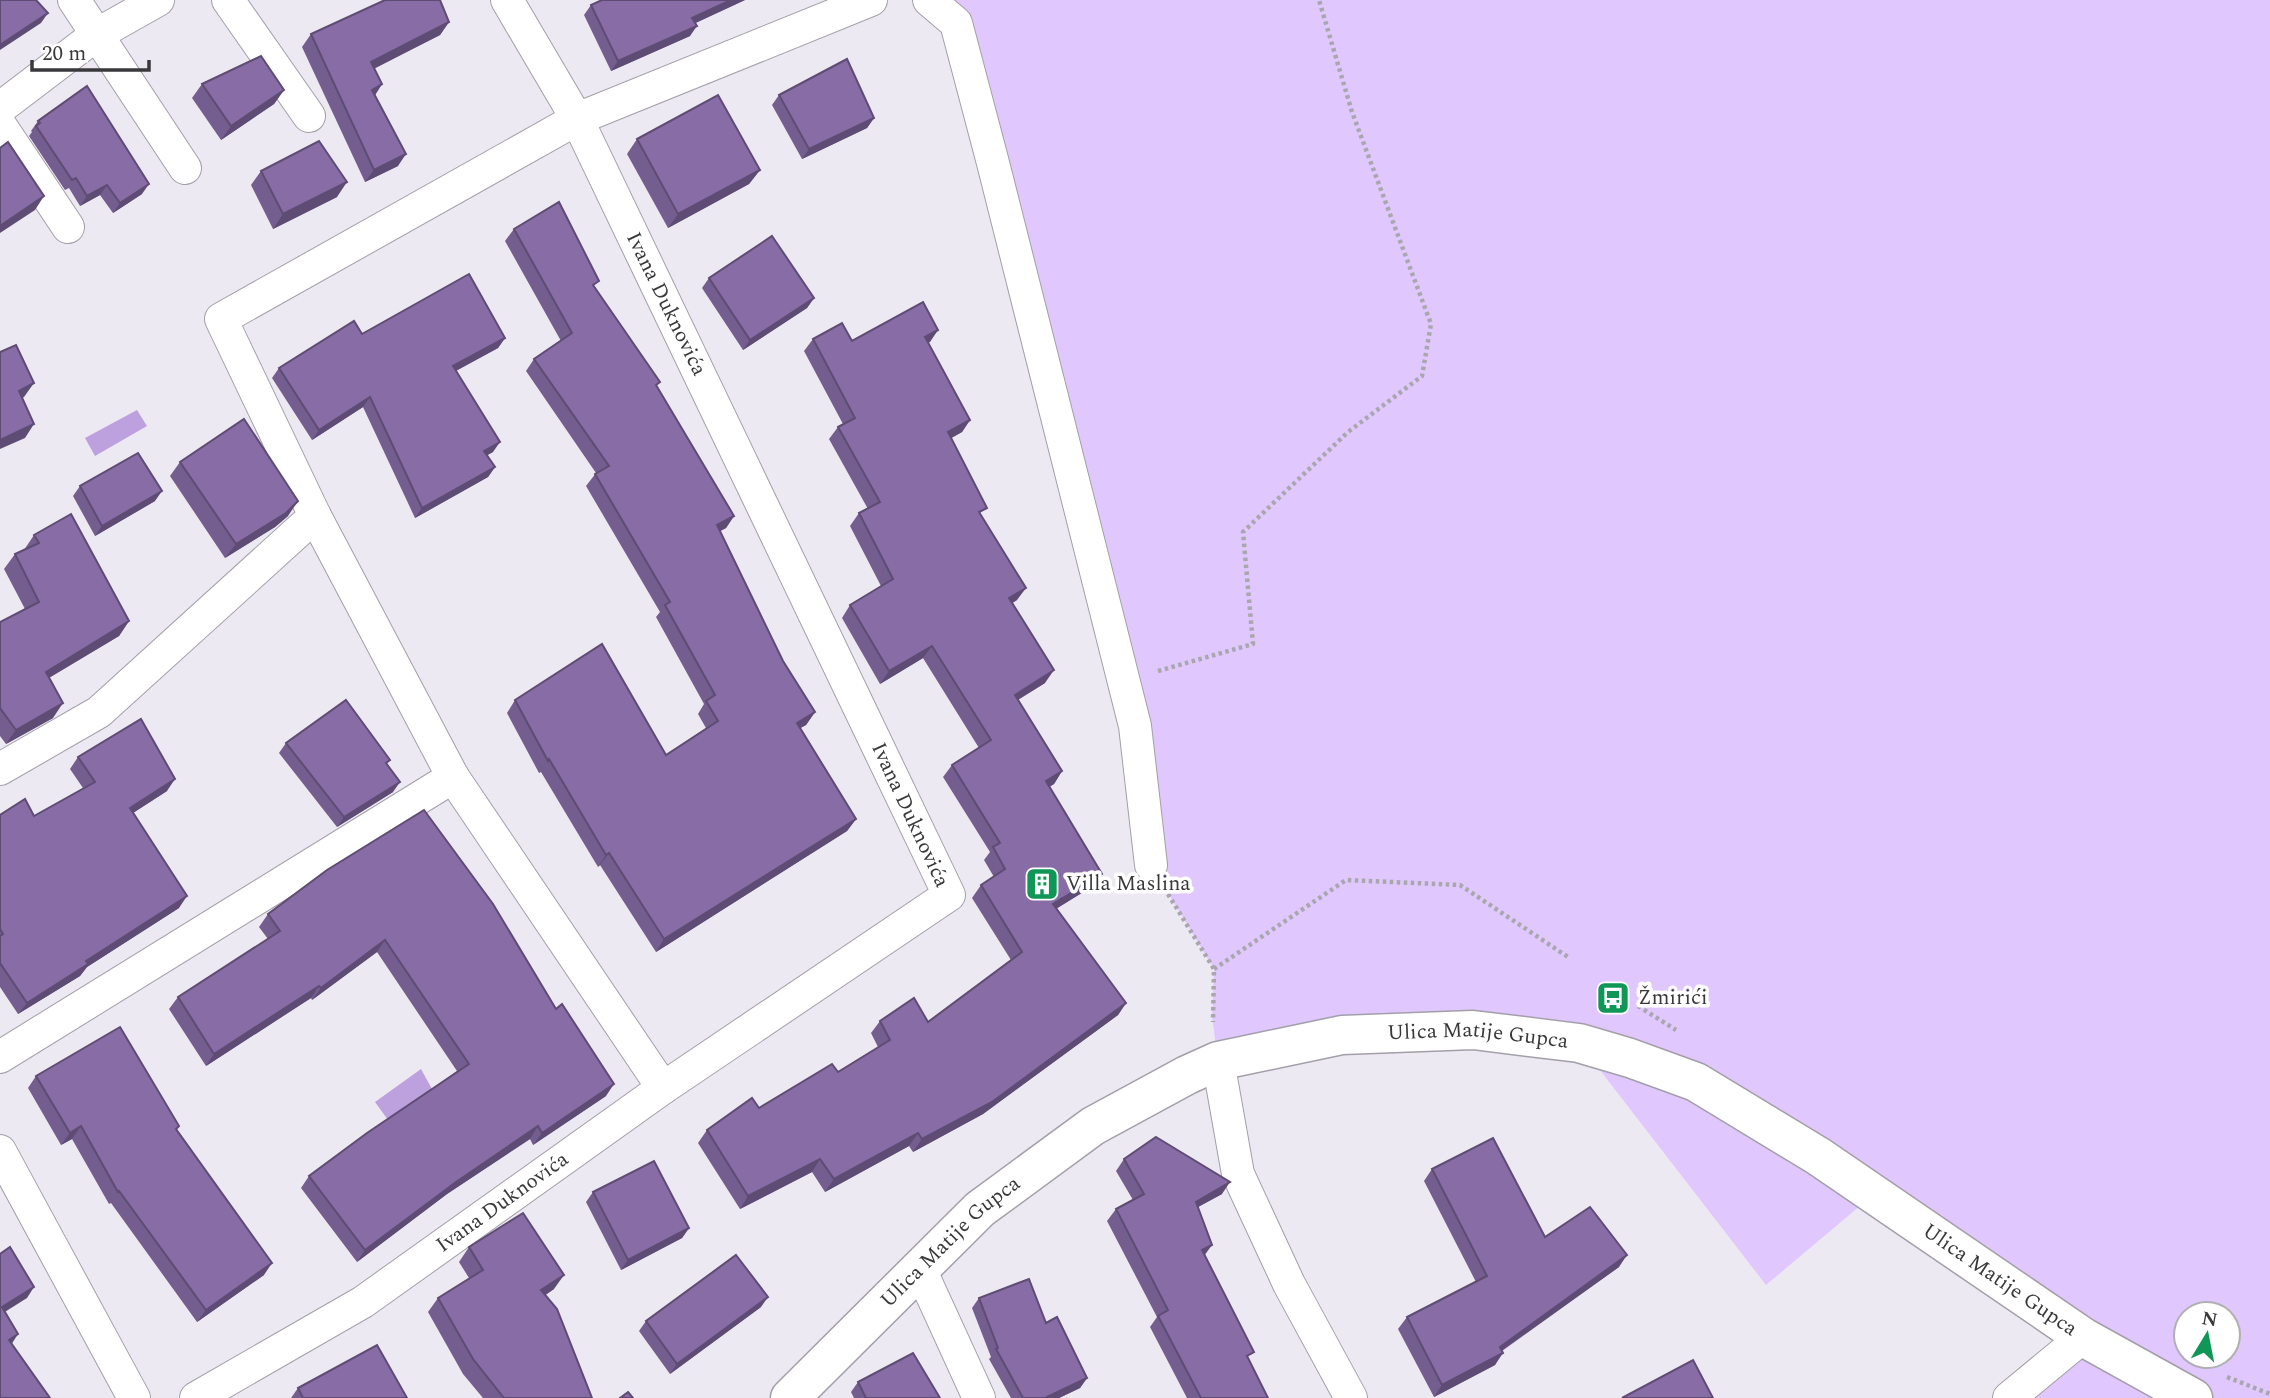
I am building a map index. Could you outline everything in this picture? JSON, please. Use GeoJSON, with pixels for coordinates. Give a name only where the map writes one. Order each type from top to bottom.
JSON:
{"type":"FeatureCollection","features":[{"type":"Feature","properties":{"kind":"street"},"geometry":{"type":"LineString","coordinates":[[74,0],[185,168]]}},
{"type":"Feature","properties":{"kind":"street"},"geometry":{"type":"LineString","coordinates":[[0,107],[96,35],[158,0]]}},
{"type":"Feature","properties":{"kind":"street"},"geometry":{"type":"LineString","coordinates":[[228,0],[309,116]]}},
{"type":"Feature","properties":{"kind":"street","name":"Ivana Duknovića"},"geometry":{"type":"LineString","coordinates":[[196,1398],[363,1302],[663,1088],[949,895],[577,119],[507,0]]}},
{"type":"Feature","properties":{"kind":"street"},"geometry":{"type":"LineString","coordinates":[[663,1088],[453,777],[315,516],[221,319],[577,119],[871,0]]}},
{"type":"Feature","properties":{"kind":"street"},"geometry":{"type":"LineString","coordinates":[[929,0],[956,23],[1135,726],[1151,864]]}},
{"type":"Feature","properties":{"kind":"street"},"geometry":{"type":"LineString","coordinates":[[0,125],[68,227]]}},
{"type":"Feature","properties":{"kind":"street"},"geometry":{"type":"LineString","coordinates":[[0,769],[99,712],[315,516]]}},
{"type":"Feature","properties":{"kind":"street"},"geometry":{"type":"LineString","coordinates":[[0,1056],[453,777]]}},
{"type":"Feature","properties":{"kind":"street","name":"Ulica Matije Gupca"},"geometry":{"type":"LineString","coordinates":[[790,1398],[980,1209],[1093,1126],[1187,1075],[1219,1061],[1342,1035],[1473,1030],[1579,1043],[1696,1082],[1818,1156],[2082,1337],[2203,1397]]}},
{"type":"Feature","properties":{"kind":"street"},"geometry":{"type":"LineString","coordinates":[[1219,1061],[1238,1174],[1289,1284],[1350,1398]]}},
{"type":"Feature","properties":{"kind":"street"},"geometry":{"type":"LineString","coordinates":[[0,1151],[134,1398]]}},
{"type":"Feature","properties":{"kind":"street"},"geometry":{"type":"LineString","coordinates":[[920,1269],[979,1398]]}},
{"type":"Feature","properties":{"kind":"street"},"geometry":{"type":"LineString","coordinates":[[2009,1398],[2082,1337]]}},
{"type":"Feature","properties":{"kind":"path"},"geometry":{"type":"LineString","coordinates":[[1124,681],[1253,643],[1243,532],[1348,432],[1422,376],[1431,324],[1352,112],[1319,0]]}},
{"type":"Feature","properties":{"kind":"path"},"geometry":{"type":"LineString","coordinates":[[1151,864],[1214,969],[1212,1016],[1219,1061]]}},
{"type":"Feature","properties":{"kind":"path"},"geometry":{"type":"LineString","coordinates":[[1214,969],[1346,880],[1460,885],[1568,957]]}},
{"type":"Feature","properties":{"kind":"shaded area"},"geometry":{"type":"Polygon","coordinates":[[[929,0],[2270,0],[2270,1398],[2009,1398],[2082,1337],[1873,1195],[1766,1285],[1579,1043],[1473,1030],[1218,1061],[1212,1016],[1214,969],[1151,865],[1135,726],[956,23],[929,0]]]}},
{"type":"Feature","properties":{"kind":"shaded area"},"geometry":{"type":"Polygon","coordinates":[[[137,410],[147,426],[95,456],[85,438],[137,410]]]}},
{"type":"Feature","properties":{"kind":"shaded area"},"geometry":{"type":"Polygon","coordinates":[[[421,1069],[432,1089],[388,1120],[375,1102],[421,1069]]]}},
{"type":"Feature","properties":{"kind":"building"},"geometry":{"type":"Polygon","coordinates":[[[0,0],[36,0],[48,13],[0,45],[0,0]]]}},
{"type":"Feature","properties":{"kind":"building"},"geometry":{"type":"Polygon","coordinates":[[[385,0],[440,0],[449,22],[371,62],[382,84],[372,90],[406,154],[374,170],[311,34],[385,0]]]}},
{"type":"Feature","properties":{"kind":"building"},"geometry":{"type":"Polygon","coordinates":[[[602,0],[731,0],[692,18],[697,26],[618,61],[591,5],[602,0]]]}},
{"type":"Feature","properties":{"kind":"building"},"geometry":{"type":"Polygon","coordinates":[[[261,56],[284,90],[231,126],[202,84],[261,56]]]}},
{"type":"Feature","properties":{"kind":"building"},"geometry":{"type":"Polygon","coordinates":[[[847,59],[874,118],[809,149],[779,95],[847,59]]]}},
{"type":"Feature","properties":{"kind":"building"},"geometry":{"type":"Polygon","coordinates":[[[87,86],[149,184],[120,203],[107,185],[87,196],[76,178],[72,180],[36,126],[40,123],[38,121],[87,86]]]}},
{"type":"Feature","properties":{"kind":"building"},"geometry":{"type":"Polygon","coordinates":[[[718,95],[760,170],[678,214],[637,139],[718,95]]]}},
{"type":"Feature","properties":{"kind":"building"},"geometry":{"type":"Polygon","coordinates":[[[319,141],[347,182],[283,214],[261,171],[319,141]]]}},
{"type":"Feature","properties":{"kind":"building"},"geometry":{"type":"Polygon","coordinates":[[[8,142],[44,196],[0,226],[0,148],[8,142]]]}},
{"type":"Feature","properties":{"kind":"building"},"geometry":{"type":"Polygon","coordinates":[[[559,202],[599,281],[593,285],[660,382],[656,385],[734,516],[717,525],[783,661],[815,712],[797,723],[856,819],[664,939],[609,853],[606,855],[549,759],[548,761],[515,700],[602,644],[666,755],[718,721],[706,701],[715,695],[665,605],[670,602],[595,474],[609,466],[534,359],[572,333],[514,229],[559,202]]]}},
{"type":"Feature","properties":{"kind":"building"},"geometry":{"type":"Polygon","coordinates":[[[772,236],[814,298],[750,340],[709,278],[772,236]]]}},
{"type":"Feature","properties":{"kind":"building"},"geometry":{"type":"Polygon","coordinates":[[[469,274],[505,338],[453,366],[500,442],[484,451],[495,467],[422,508],[370,397],[319,430],[279,368],[354,321],[362,334],[469,274]]]}},
{"type":"Feature","properties":{"kind":"building"},"geometry":{"type":"Polygon","coordinates":[[[923,302],[938,330],[925,337],[970,420],[948,432],[987,508],[979,512],[1026,588],[1009,598],[1054,670],[1015,695],[1062,771],[1046,781],[1102,874],[1053,904],[1126,1003],[992,1102],[922,1139],[918,1133],[834,1179],[820,1159],[748,1196],[707,1130],[752,1098],[759,1108],[832,1064],[838,1072],[890,1040],[880,1021],[914,998],[928,1022],[1022,952],[981,885],[1005,869],[993,847],[1000,843],[952,765],[991,740],[932,646],[889,671],[850,605],[893,579],[859,513],[880,502],[838,427],[855,418],[813,339],[842,323],[852,341],[923,302]]]}},
{"type":"Feature","properties":{"kind":"building"},"geometry":{"type":"Polygon","coordinates":[[[16,345],[34,383],[19,391],[34,424],[0,440],[0,352],[16,345]]]}},
{"type":"Feature","properties":{"kind":"building"},"geometry":{"type":"Polygon","coordinates":[[[244,419],[298,501],[286,513],[236,544],[180,462],[244,419]]]}},
{"type":"Feature","properties":{"kind":"building"},"geometry":{"type":"Polygon","coordinates":[[[138,453],[162,491],[102,526],[80,486],[138,453]]]}},
{"type":"Feature","properties":{"kind":"building"},"geometry":{"type":"Polygon","coordinates":[[[71,514],[129,621],[46,672],[63,703],[16,730],[0,708],[0,622],[39,602],[15,554],[39,543],[34,535],[71,514]]]}},
{"type":"Feature","properties":{"kind":"building"},"geometry":{"type":"Polygon","coordinates":[[[346,700],[390,760],[386,763],[400,782],[344,817],[286,743],[346,700]]]}},
{"type":"Feature","properties":{"kind":"building"},"geometry":{"type":"Polygon","coordinates":[[[141,719],[175,779],[130,808],[187,896],[86,961],[88,964],[27,1003],[0,963],[0,936],[3,934],[0,929],[0,815],[25,799],[34,816],[95,782],[78,757],[141,719]]]}},
{"type":"Feature","properties":{"kind":"building"},"geometry":{"type":"Polygon","coordinates":[[[424,810],[493,904],[556,1009],[562,1004],[614,1084],[542,1133],[538,1126],[456,1182],[365,1250],[309,1176],[469,1064],[385,940],[321,988],[319,986],[214,1054],[178,997],[280,931],[268,914],[327,870],[424,810]]]}},
{"type":"Feature","properties":{"kind":"building"},"geometry":{"type":"Polygon","coordinates":[[[120,1027],[179,1126],[176,1129],[272,1263],[206,1310],[118,1192],[81,1126],[70,1133],[36,1076],[120,1027]]]}},
{"type":"Feature","properties":{"kind":"building"},"geometry":{"type":"Polygon","coordinates":[[[1156,1137],[1230,1182],[1196,1202],[1212,1245],[1202,1250],[1254,1352],[1247,1356],[1268,1398],[1201,1398],[1158,1316],[1168,1310],[1116,1209],[1144,1194],[1124,1159],[1156,1137]]]}},
{"type":"Feature","properties":{"kind":"building"},"geometry":{"type":"Polygon","coordinates":[[[1493,1138],[1545,1237],[1590,1207],[1627,1255],[1500,1347],[1503,1353],[1442,1385],[1407,1317],[1487,1276],[1432,1169],[1493,1138]]]}},
{"type":"Feature","properties":{"kind":"building"},"geometry":{"type":"Polygon","coordinates":[[[654,1161],[689,1228],[628,1260],[593,1192],[654,1161]]]}},
{"type":"Feature","properties":{"kind":"building"},"geometry":{"type":"Polygon","coordinates":[[[523,1213],[564,1275],[541,1290],[557,1309],[592,1398],[504,1398],[473,1359],[438,1298],[483,1270],[469,1247],[523,1213]]]}},
{"type":"Feature","properties":{"kind":"building"},"geometry":{"type":"Polygon","coordinates":[[[10,1247],[34,1287],[2,1307],[18,1334],[9,1340],[50,1398],[0,1398],[0,1254],[10,1247]]]}},
{"type":"Feature","properties":{"kind":"building"},"geometry":{"type":"Polygon","coordinates":[[[736,1255],[768,1297],[677,1364],[646,1321],[736,1255]]]}},
{"type":"Feature","properties":{"kind":"building"},"geometry":{"type":"Polygon","coordinates":[[[1029,1279],[1046,1323],[1057,1317],[1087,1378],[1045,1398],[1023,1398],[996,1349],[998,1348],[979,1298],[1029,1279]]]}},
{"type":"Feature","properties":{"kind":"building"},"geometry":{"type":"Polygon","coordinates":[[[377,1345],[407,1398],[303,1398],[298,1388],[377,1345]]]}},
{"type":"Feature","properties":{"kind":"building"},"geometry":{"type":"Polygon","coordinates":[[[913,1353],[940,1398],[866,1398],[858,1382],[913,1353]]]}},
{"type":"Feature","properties":{"kind":"building"},"geometry":{"type":"Polygon","coordinates":[[[1693,1360],[1713,1398],[1622,1398],[1693,1360]]]}},
{"type":"Feature","properties":{"kind":"building"},"geometry":{"type":"Polygon","coordinates":[[[628,1392],[633,1398],[620,1398],[628,1392]]]}},
{"type":"Feature","properties":{"kind":"place","name":"Villa Maslina"},"geometry":{"type":"Point","coordinates":[1042,884]}},
{"type":"Feature","properties":{"kind":"place","name":"Žmirići"},"geometry":{"type":"Point","coordinates":[1613,998]}}]}
